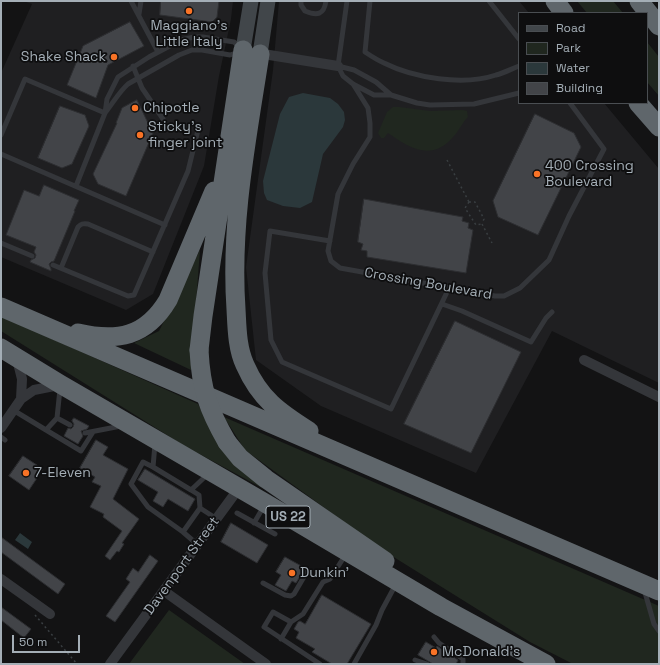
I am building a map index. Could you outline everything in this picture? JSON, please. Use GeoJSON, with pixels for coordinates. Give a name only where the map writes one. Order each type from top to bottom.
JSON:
{"type":"FeatureCollection","features":[{"type":"Feature","properties":{"kind":"highway"},"geometry":{"type":"LineString","coordinates":[[555,1],[563,12]]}},
{"type":"Feature","properties":{"kind":"highway"},"geometry":{"type":"LineString","coordinates":[[639,1],[648,12]]}},
{"type":"Feature","properties":{"kind":"highway"},"geometry":{"type":"LineString","coordinates":[[648,12],[659,26]]}},
{"type":"Feature","properties":{"kind":"highway"},"geometry":{"type":"LineString","coordinates":[[251,52],[226,158],[199,350],[202,382],[210,410],[227,442],[240,458],[266,479],[516,648]]}},
{"type":"Feature","properties":{"kind":"highway"},"geometry":{"type":"LineString","coordinates":[[251,52],[237,214],[234,280],[239,344],[244,364],[257,387],[271,404],[292,420],[350,458]]}},
{"type":"Feature","properties":{"kind":"highway"},"geometry":{"type":"LineString","coordinates":[[639,104],[659,127]]}},
{"type":"Feature","properties":{"kind":"highway"},"geometry":{"type":"LineString","coordinates":[[40,324],[95,337],[115,338],[133,333],[151,323],[161,312],[168,300],[208,206],[226,158]]}},
{"type":"Feature","properties":{"kind":"highway"},"geometry":{"type":"LineString","coordinates":[[1,307],[651,588]]}},
{"type":"Feature","properties":{"kind":"highway","name":"US 22"},"geometry":{"type":"LineString","coordinates":[[1,348],[441,607],[546,664]]}},
{"type":"Feature","properties":{"kind":"street"},"geometry":{"type":"LineString","coordinates":[[251,1],[251,52]]}},
{"type":"Feature","properties":{"kind":"street"},"geometry":{"type":"LineString","coordinates":[[251,52],[268,1]]}},
{"type":"Feature","properties":{"kind":"street","name":"Crossing Boulevard"},"geometry":{"type":"LineString","coordinates":[[251,52],[338,66]]}},
{"type":"Feature","properties":{"kind":"street"},"geometry":{"type":"LineString","coordinates":[[18,359],[22,379],[21,399]]}},
{"type":"Feature","properties":{"kind":"street"},"geometry":{"type":"LineString","coordinates":[[584,360],[659,396]]}},
{"type":"Feature","properties":{"kind":"street"},"geometry":{"type":"LineString","coordinates":[[1,428],[21,399],[34,390],[60,384]]}},
{"type":"Feature","properties":{"kind":"street","name":"Davenport Street"},"geometry":{"type":"LineString","coordinates":[[110,664],[240,488]]}},
{"type":"Feature","properties":{"kind":"street"},"geometry":{"type":"LineString","coordinates":[[1,580],[50,614]]}},
{"type":"Feature","properties":{"kind":"street"},"geometry":{"type":"LineString","coordinates":[[164,591],[266,664]]}},
{"type":"Feature","properties":{"kind":"lane"},"geometry":{"type":"LineString","coordinates":[[131,1],[158,52]]}},
{"type":"Feature","properties":{"kind":"lane"},"geometry":{"type":"LineString","coordinates":[[139,14],[141,1]]}},
{"type":"Feature","properties":{"kind":"lane"},"geometry":{"type":"LineString","coordinates":[[301,1],[301,5],[305,10],[317,14],[324,10],[326,1]]}},
{"type":"Feature","properties":{"kind":"lane"},"geometry":{"type":"LineString","coordinates":[[338,66],[347,1]]}},
{"type":"Feature","properties":{"kind":"lane"},"geometry":{"type":"LineString","coordinates":[[370,1],[365,52],[385,64],[415,74],[441,80],[472,80],[495,76],[518,66]]}},
{"type":"Feature","properties":{"kind":"lane"},"geometry":{"type":"LineString","coordinates":[[489,1],[518,38]]}},
{"type":"Feature","properties":{"kind":"lane","name":"Crossing Boulevard"},"geometry":{"type":"LineString","coordinates":[[105,113],[107,99],[118,77],[133,66],[182,40],[194,37],[203,37],[234,42],[251,52]]}},
{"type":"Feature","properties":{"kind":"lane","name":"Crossing Boulevard"},"geometry":{"type":"LineString","coordinates":[[105,113],[116,101],[121,90],[138,78],[179,55],[192,50],[202,50],[230,55],[251,52]]}},
{"type":"Feature","properties":{"kind":"lane"},"geometry":{"type":"LineString","coordinates":[[133,66],[142,88],[163,119]]}},
{"type":"Feature","properties":{"kind":"lane","name":"Crossing Boulevard"},"geometry":{"type":"LineString","coordinates":[[338,66],[343,76],[353,84],[374,95],[391,95],[417,103],[430,105],[474,104],[518,93]]}},
{"type":"Feature","properties":{"kind":"lane","name":"Crossing Boulevard"},"geometry":{"type":"LineString","coordinates":[[338,66],[354,70],[376,82],[391,95]]}},
{"type":"Feature","properties":{"kind":"lane"},"geometry":{"type":"LineString","coordinates":[[1,135],[25,79],[105,113],[76,186]]}},
{"type":"Feature","properties":{"kind":"lane","name":"Crossing Boulevard"},"geometry":{"type":"LineString","coordinates":[[353,84],[368,108],[370,137],[353,164],[338,194],[328,251],[331,261],[340,268],[495,296],[504,296],[520,288],[549,260],[569,216],[604,149],[571,104]]}},
{"type":"Feature","properties":{"kind":"lane"},"geometry":{"type":"LineString","coordinates":[[53,265],[128,296],[133,296],[137,292],[188,171],[199,126]]}},
{"type":"Feature","properties":{"kind":"lane"},"geometry":{"type":"LineString","coordinates":[[1,154],[166,225]]}},
{"type":"Feature","properties":{"kind":"lane"},"geometry":{"type":"LineString","coordinates":[[61,268],[78,227],[84,223],[154,252]]}},
{"type":"Feature","properties":{"kind":"lane"},"geometry":{"type":"LineString","coordinates":[[330,241],[270,231],[265,273],[271,340],[282,362],[391,409],[449,288]]}},
{"type":"Feature","properties":{"kind":"lane"},"geometry":{"type":"LineString","coordinates":[[1,243],[32,256]]}},
{"type":"Feature","properties":{"kind":"lane"},"geometry":{"type":"LineString","coordinates":[[442,304],[462,311],[531,342],[546,318],[552,312]]}},
{"type":"Feature","properties":{"kind":"lane"},"geometry":{"type":"LineString","coordinates":[[46,430],[57,418],[60,384]]}},
{"type":"Feature","properties":{"kind":"lane"},"geometry":{"type":"LineString","coordinates":[[13,410],[81,451],[93,432]]}},
{"type":"Feature","properties":{"kind":"lane"},"geometry":{"type":"LineString","coordinates":[[57,418],[70,425]]}},
{"type":"Feature","properties":{"kind":"lane"},"geometry":{"type":"LineString","coordinates":[[85,433],[129,424]]}},
{"type":"Feature","properties":{"kind":"lane"},"geometry":{"type":"LineString","coordinates":[[153,467],[155,439]]}},
{"type":"Feature","properties":{"kind":"lane"},"geometry":{"type":"LineString","coordinates":[[183,532],[200,508],[199,495],[143,462],[130,484],[148,507],[183,532],[198,545]]}},
{"type":"Feature","properties":{"kind":"lane"},"geometry":{"type":"LineString","coordinates":[[191,490],[210,471]]}},
{"type":"Feature","properties":{"kind":"lane"},"geometry":{"type":"LineString","coordinates":[[254,523],[265,503]]}},
{"type":"Feature","properties":{"kind":"lane"},"geometry":{"type":"LineString","coordinates":[[200,508],[217,519]]}},
{"type":"Feature","properties":{"kind":"lane"},"geometry":{"type":"LineString","coordinates":[[237,513],[275,534]]}},
{"type":"Feature","properties":{"kind":"lane"},"geometry":{"type":"LineString","coordinates":[[281,639],[290,622],[303,614],[323,582],[330,579],[347,552]]}},
{"type":"Feature","properties":{"kind":"lane"},"geometry":{"type":"LineString","coordinates":[[263,582],[285,595],[291,596],[294,594],[308,570]]}},
{"type":"Feature","properties":{"kind":"lane"},"geometry":{"type":"LineString","coordinates":[[354,664],[376,625],[397,581]]}},
{"type":"Feature","properties":{"kind":"lane"},"geometry":{"type":"LineString","coordinates":[[651,588],[654,624],[659,631]]}},
{"type":"Feature","properties":{"kind":"lane"},"geometry":{"type":"LineString","coordinates":[[290,622],[273,612],[264,627],[320,664]]}},
{"type":"Feature","properties":{"kind":"lane"},"geometry":{"type":"LineString","coordinates":[[434,637],[439,643],[463,659],[463,664]]}},
{"type":"Feature","properties":{"kind":"lane"},"geometry":{"type":"LineString","coordinates":[[415,660],[427,664]]}},
{"type":"Feature","properties":{"kind":"path"},"geometry":{"type":"LineString","coordinates":[[447,160],[469,202]]}},
{"type":"Feature","properties":{"kind":"path"},"geometry":{"type":"LineString","coordinates":[[469,202],[475,202],[484,219],[482,224],[492,243]]}},
{"type":"Feature","properties":{"kind":"path"},"geometry":{"type":"LineString","coordinates":[[469,202],[465,208],[476,225],[482,224]]}},
{"type":"Feature","properties":{"kind":"path"},"geometry":{"type":"LineString","coordinates":[[34,614],[77,664]]}},
{"type":"Feature","properties":{"kind":"shaded area"},"geometry":{"type":"Polygon","coordinates":[[[23,1],[233,1],[204,166],[153,294],[126,310],[1,257],[1,73],[32,4],[23,1]]]}},
{"type":"Feature","properties":{"kind":"shaded area"},"geometry":{"type":"Polygon","coordinates":[[[279,1],[519,1],[528,12],[518,12],[518,104],[605,104],[659,169],[659,383],[552,331],[476,473],[321,406],[256,360],[246,267],[273,70],[279,1]]]}},
{"type":"Feature","properties":{"kind":"green space"},"geometry":{"type":"Polygon","coordinates":[[[577,1],[613,1],[622,12],[586,12],[577,1]]]}},
{"type":"Feature","properties":{"kind":"green space"},"geometry":{"type":"Polygon","coordinates":[[[648,43],[659,57],[659,96],[648,83],[648,43]]]}},
{"type":"Feature","properties":{"kind":"green space"},"geometry":{"type":"Polygon","coordinates":[[[393,107],[430,111],[463,110],[467,111],[468,117],[455,135],[445,145],[429,151],[420,150],[404,143],[388,133],[384,138],[381,138],[378,133],[387,112],[393,107]]]}},
{"type":"Feature","properties":{"kind":"green space"},"geometry":{"type":"Polygon","coordinates":[[[200,250],[191,370],[134,343],[159,331],[200,250]]]}},
{"type":"Feature","properties":{"kind":"green space"},"geometry":{"type":"Polygon","coordinates":[[[1,316],[198,404],[220,448],[264,489],[183,445],[1,331],[1,316]]]}},
{"type":"Feature","properties":{"kind":"green space"},"geometry":{"type":"Polygon","coordinates":[[[224,417],[659,606],[659,664],[573,664],[530,642],[384,551],[245,450],[224,417]]]}},
{"type":"Feature","properties":{"kind":"green space"},"geometry":{"type":"Polygon","coordinates":[[[169,610],[245,664],[129,664],[169,610]]]}},
{"type":"Feature","properties":{"kind":"water"},"geometry":{"type":"Polygon","coordinates":[[[303,93],[330,98],[338,104],[344,112],[345,120],[343,127],[323,154],[312,202],[300,208],[283,206],[267,200],[264,193],[263,181],[280,114],[289,97],[303,93]]]}},
{"type":"Feature","properties":{"kind":"water"},"geometry":{"type":"Polygon","coordinates":[[[20,533],[32,542],[28,549],[15,540],[20,533]]]}},
{"type":"Feature","properties":{"kind":"building","name":"Maggiano's Little Italy"},"geometry":{"type":"Polygon","coordinates":[[[161,1],[219,1],[217,17],[212,22],[160,15],[161,1]]]}},
{"type":"Feature","properties":{"kind":"building"},"geometry":{"type":"Polygon","coordinates":[[[130,22],[144,46],[108,65],[96,98],[67,85],[83,46],[130,22]]]}},
{"type":"Feature","properties":{"kind":"building"},"geometry":{"type":"Polygon","coordinates":[[[137,100],[148,123],[156,126],[126,196],[98,184],[93,174],[117,123],[122,108],[137,100]]]}},
{"type":"Feature","properties":{"kind":"building"},"geometry":{"type":"Polygon","coordinates":[[[60,106],[85,115],[89,126],[72,164],[62,168],[38,158],[60,106]]]}},
{"type":"Feature","properties":{"kind":"building","name":"400 Crossing Boulevard"},"geometry":{"type":"Polygon","coordinates":[[[535,114],[574,133],[581,147],[538,235],[498,217],[493,201],[535,114]]]}},
{"type":"Feature","properties":{"kind":"building"},"geometry":{"type":"Polygon","coordinates":[[[44,185],[79,200],[54,261],[49,264],[51,271],[30,262],[35,258],[36,255],[34,252],[36,247],[6,235],[24,190],[39,196],[44,185]]]}},
{"type":"Feature","properties":{"kind":"building"},"geometry":{"type":"Polygon","coordinates":[[[364,199],[463,217],[462,221],[469,223],[468,228],[473,230],[466,273],[367,257],[367,251],[361,250],[363,244],[358,242],[364,199]]]}},
{"type":"Feature","properties":{"kind":"building"},"geometry":{"type":"Polygon","coordinates":[[[455,321],[521,352],[471,453],[404,424],[455,321]]]}},
{"type":"Feature","properties":{"kind":"building"},"geometry":{"type":"Polygon","coordinates":[[[74,418],[89,426],[87,429],[81,431],[83,436],[78,444],[64,436],[68,428],[71,429],[73,427],[74,424],[72,421],[74,418]]]}},
{"type":"Feature","properties":{"kind":"building"},"geometry":{"type":"Polygon","coordinates":[[[96,440],[108,447],[103,455],[128,469],[113,499],[139,519],[122,543],[124,544],[119,552],[117,551],[110,560],[105,556],[122,531],[103,517],[104,514],[90,507],[101,486],[92,482],[95,477],[80,468],[96,440]]]}},
{"type":"Feature","properties":{"kind":"building","name":"7-Eleven"},"geometry":{"type":"Polygon","coordinates":[[[23,456],[43,469],[29,490],[9,476],[23,456]]]}},
{"type":"Feature","properties":{"kind":"building"},"geometry":{"type":"Polygon","coordinates":[[[145,469],[195,499],[188,511],[168,499],[163,507],[153,501],[158,492],[138,480],[145,469]]]}},
{"type":"Feature","properties":{"kind":"building"},"geometry":{"type":"Polygon","coordinates":[[[231,523],[268,545],[257,563],[221,542],[231,523]]]}},
{"type":"Feature","properties":{"kind":"building"},"geometry":{"type":"Polygon","coordinates":[[[1,537],[65,584],[58,594],[1,552],[1,537]]]}},
{"type":"Feature","properties":{"kind":"building"},"geometry":{"type":"Polygon","coordinates":[[[150,555],[158,561],[115,622],[106,616],[130,582],[126,579],[133,568],[138,572],[150,555]]]}},
{"type":"Feature","properties":{"kind":"building","name":"Dunkin'"},"geometry":{"type":"Polygon","coordinates":[[[285,557],[305,568],[296,583],[292,581],[286,591],[275,585],[281,575],[276,572],[285,557]]]}},
{"type":"Feature","properties":{"kind":"building"},"geometry":{"type":"Polygon","coordinates":[[[322,595],[371,624],[347,664],[332,664],[312,652],[315,649],[296,638],[299,632],[294,629],[298,622],[300,621],[305,624],[322,595]]]}},
{"type":"Feature","properties":{"kind":"building"},"geometry":{"type":"Polygon","coordinates":[[[1,607],[31,629],[24,638],[1,620],[1,607]]]}},
{"type":"Feature","properties":{"kind":"building","name":"McDonald's"},"geometry":{"type":"Polygon","coordinates":[[[426,642],[436,648],[437,646],[458,660],[456,664],[433,664],[418,655],[426,642]]]}},
{"type":"Feature","properties":{"kind":"place","name":"Maggiano's Little Italy"},"geometry":{"type":"Point","coordinates":[189,11]}},
{"type":"Feature","properties":{"kind":"place","name":"Shake Shack"},"geometry":{"type":"Point","coordinates":[114,57]}},
{"type":"Feature","properties":{"kind":"place","name":"Chipotle"},"geometry":{"type":"Point","coordinates":[135,108]}},
{"type":"Feature","properties":{"kind":"place","name":"Sticky's finger joint"},"geometry":{"type":"Point","coordinates":[140,135]}},
{"type":"Feature","properties":{"kind":"place","name":"400 Crossing Boulevard"},"geometry":{"type":"Point","coordinates":[537,174]}},
{"type":"Feature","properties":{"kind":"place","name":"7-Eleven"},"geometry":{"type":"Point","coordinates":[26,473]}},
{"type":"Feature","properties":{"kind":"place","name":"Dunkin'"},"geometry":{"type":"Point","coordinates":[292,573]}},
{"type":"Feature","properties":{"kind":"place","name":"McDonald's"},"geometry":{"type":"Point","coordinates":[434,652]}}]}
